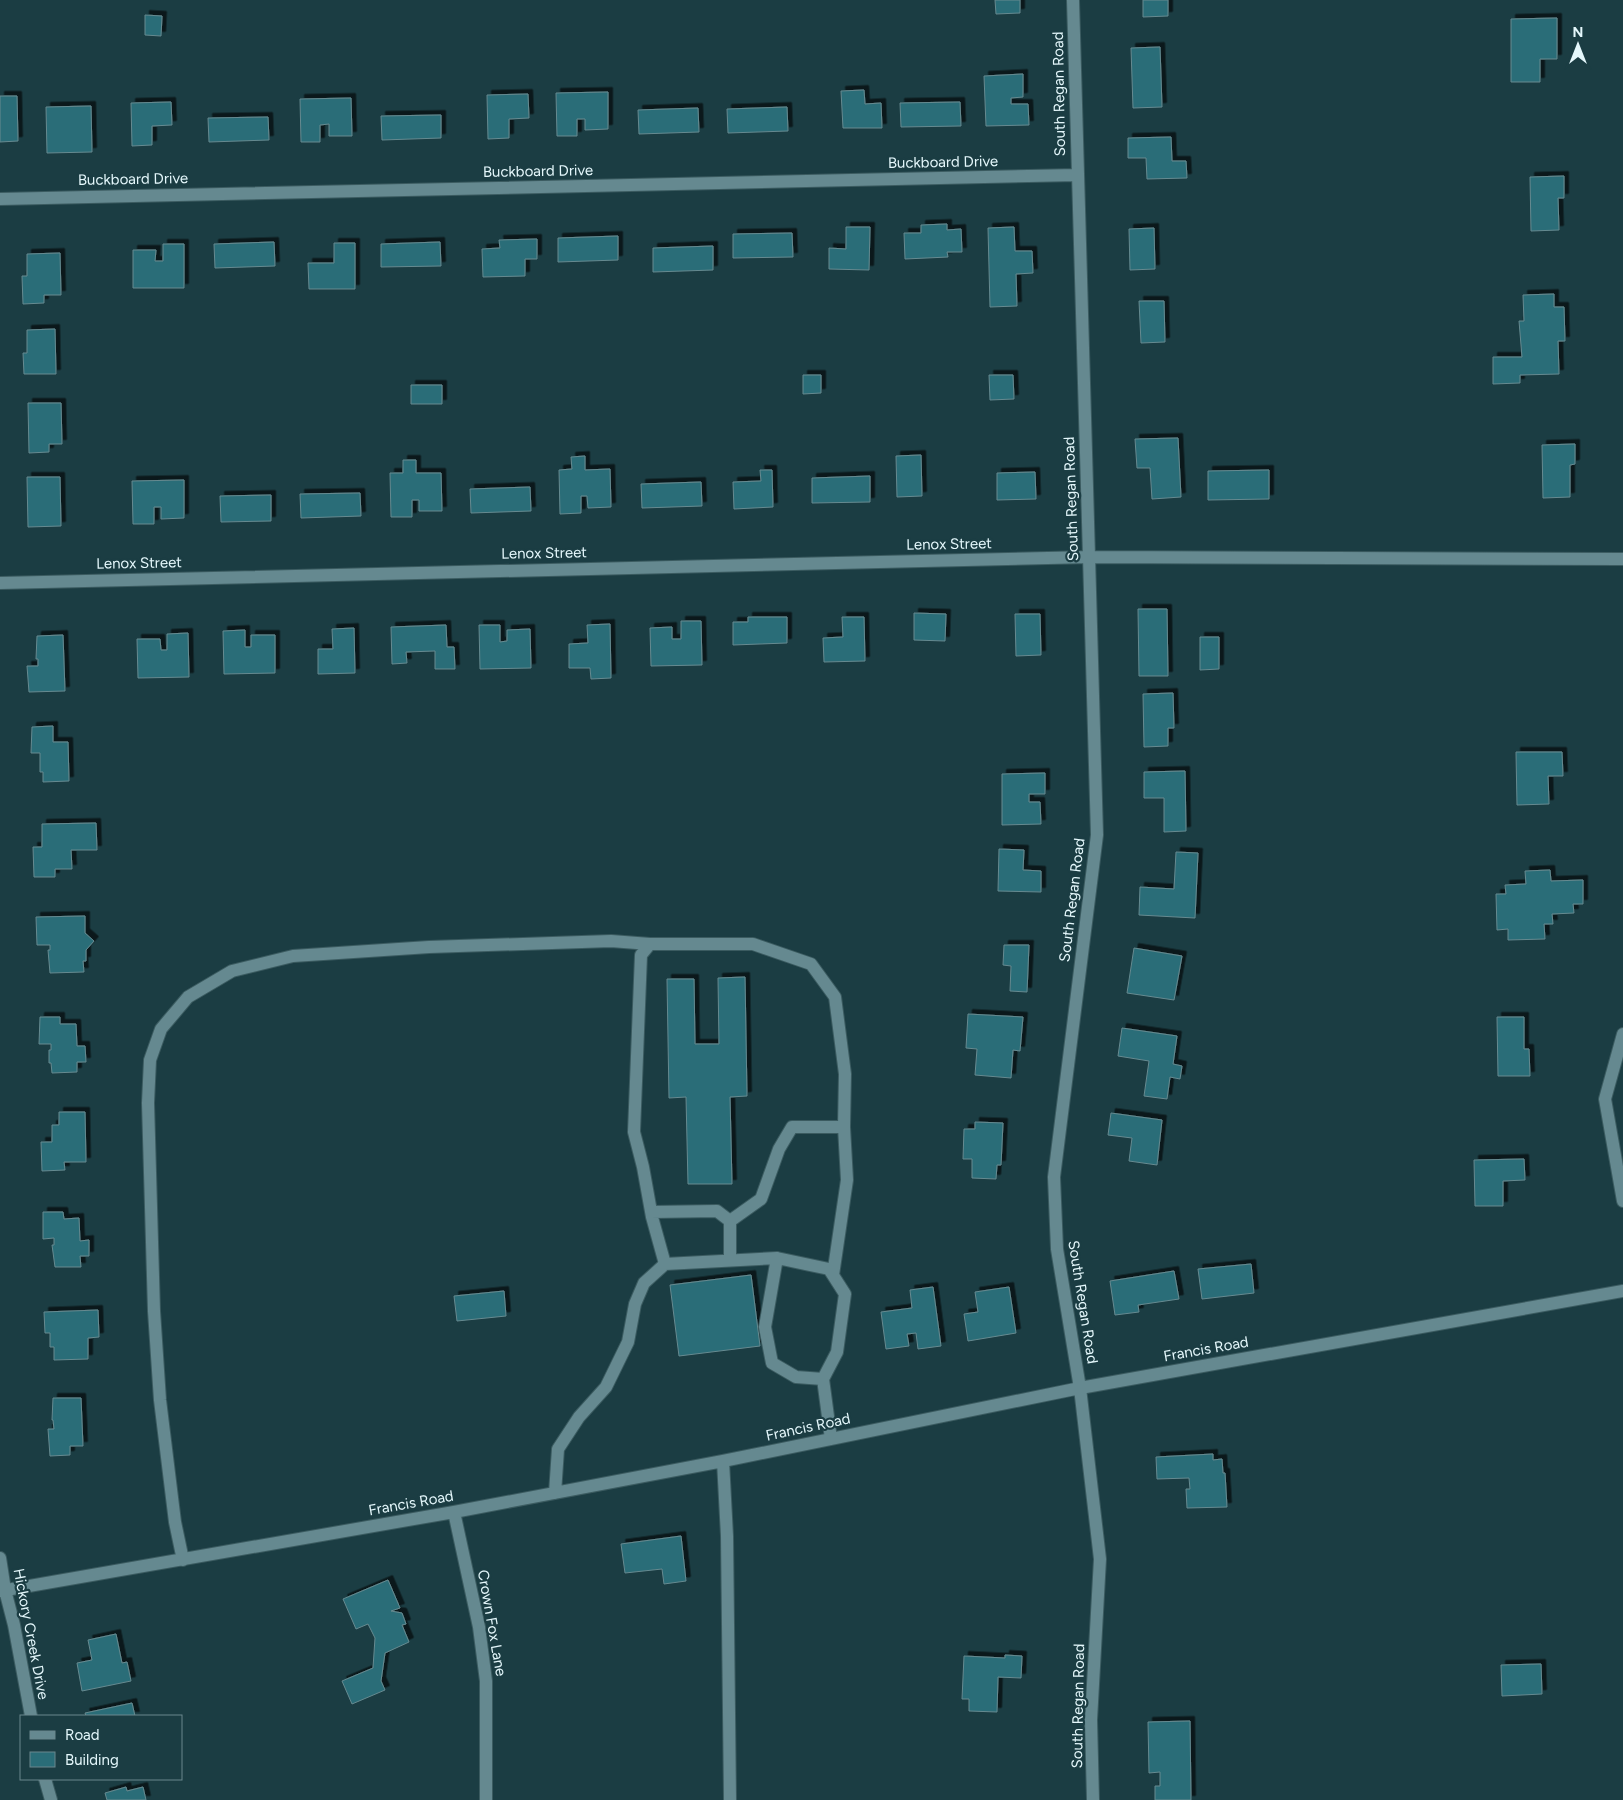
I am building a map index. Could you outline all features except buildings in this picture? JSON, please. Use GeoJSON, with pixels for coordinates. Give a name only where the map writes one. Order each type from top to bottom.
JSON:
{"type":"FeatureCollection","features":[{"type":"Feature","properties":{"kind":"street","name":"South Regan Road"},"geometry":{"type":"LineString","coordinates":[[1073,0],[1097,835],[1054,1176],[1057,1249],[1080,1388],[1100,1559],[1091,1720],[1093,1800]]}},
{"type":"Feature","properties":{"kind":"street","name":"Buckboard Drive"},"geometry":{"type":"LineString","coordinates":[[0,199],[1077,175]]}},
{"type":"Feature","properties":{"kind":"street","name":"Lenox Street"},"geometry":{"type":"LineString","coordinates":[[0,582],[1090,557],[1623,560]]}},
{"type":"Feature","properties":{"kind":"street"},"geometry":{"type":"LineString","coordinates":[[183,1560],[175,1522],[160,1400],[154,1311],[148,1103],[150,1060],[161,1029],[188,997],[232,971],[293,956],[447,947],[611,941],[650,944],[753,944],[811,964],[836,997],[845,1074],[844,1127],[847,1180],[833,1275]]}},
{"type":"Feature","properties":{"kind":"street"},"geometry":{"type":"LineString","coordinates":[[650,944],[642,955],[634,1132],[644,1167],[651,1212],[665,1264]]}},
{"type":"Feature","properties":{"kind":"street"},"geometry":{"type":"LineString","coordinates":[[1623,1034],[1605,1099],[1623,1201]]}},
{"type":"Feature","properties":{"kind":"street"},"geometry":{"type":"LineString","coordinates":[[730,1221],[761,1199],[779,1149],[792,1127],[844,1127]]}},
{"type":"Feature","properties":{"kind":"street"},"geometry":{"type":"LineString","coordinates":[[651,1212],[717,1211],[730,1221]]}},
{"type":"Feature","properties":{"kind":"street"},"geometry":{"type":"LineString","coordinates":[[730,1221],[730,1260]]}},
{"type":"Feature","properties":{"kind":"street"},"geometry":{"type":"LineString","coordinates":[[777,1258],[765,1327],[772,1363],[796,1377],[823,1379]]}},
{"type":"Feature","properties":{"kind":"street"},"geometry":{"type":"LineString","coordinates":[[555,1493],[558,1449],[579,1417],[606,1387],[628,1342],[636,1304],[644,1283],[665,1264],[777,1258],[830,1269],[845,1294],[836,1352],[823,1379],[831,1438]]}},
{"type":"Feature","properties":{"kind":"street","name":"Francis Road"},"geometry":{"type":"LineString","coordinates":[[2,1591],[454,1512],[723,1461],[1080,1388],[1623,1291]]}},
{"type":"Feature","properties":{"kind":"street"},"geometry":{"type":"LineString","coordinates":[[723,1461],[728,1536],[730,1800]]}},
{"type":"Feature","properties":{"kind":"street","name":"Crown Fox Lane"},"geometry":{"type":"LineString","coordinates":[[454,1512],[479,1627],[486,1681],[486,1800]]}},
{"type":"Feature","properties":{"kind":"street","name":"Hickory Creek Drive"},"geometry":{"type":"LineString","coordinates":[[0,1558],[2,1591],[14,1625],[31,1715]]}},
{"type":"Feature","properties":{"kind":"street"},"geometry":{"type":"LineString","coordinates":[[45,1780],[51,1800]]}}]}
